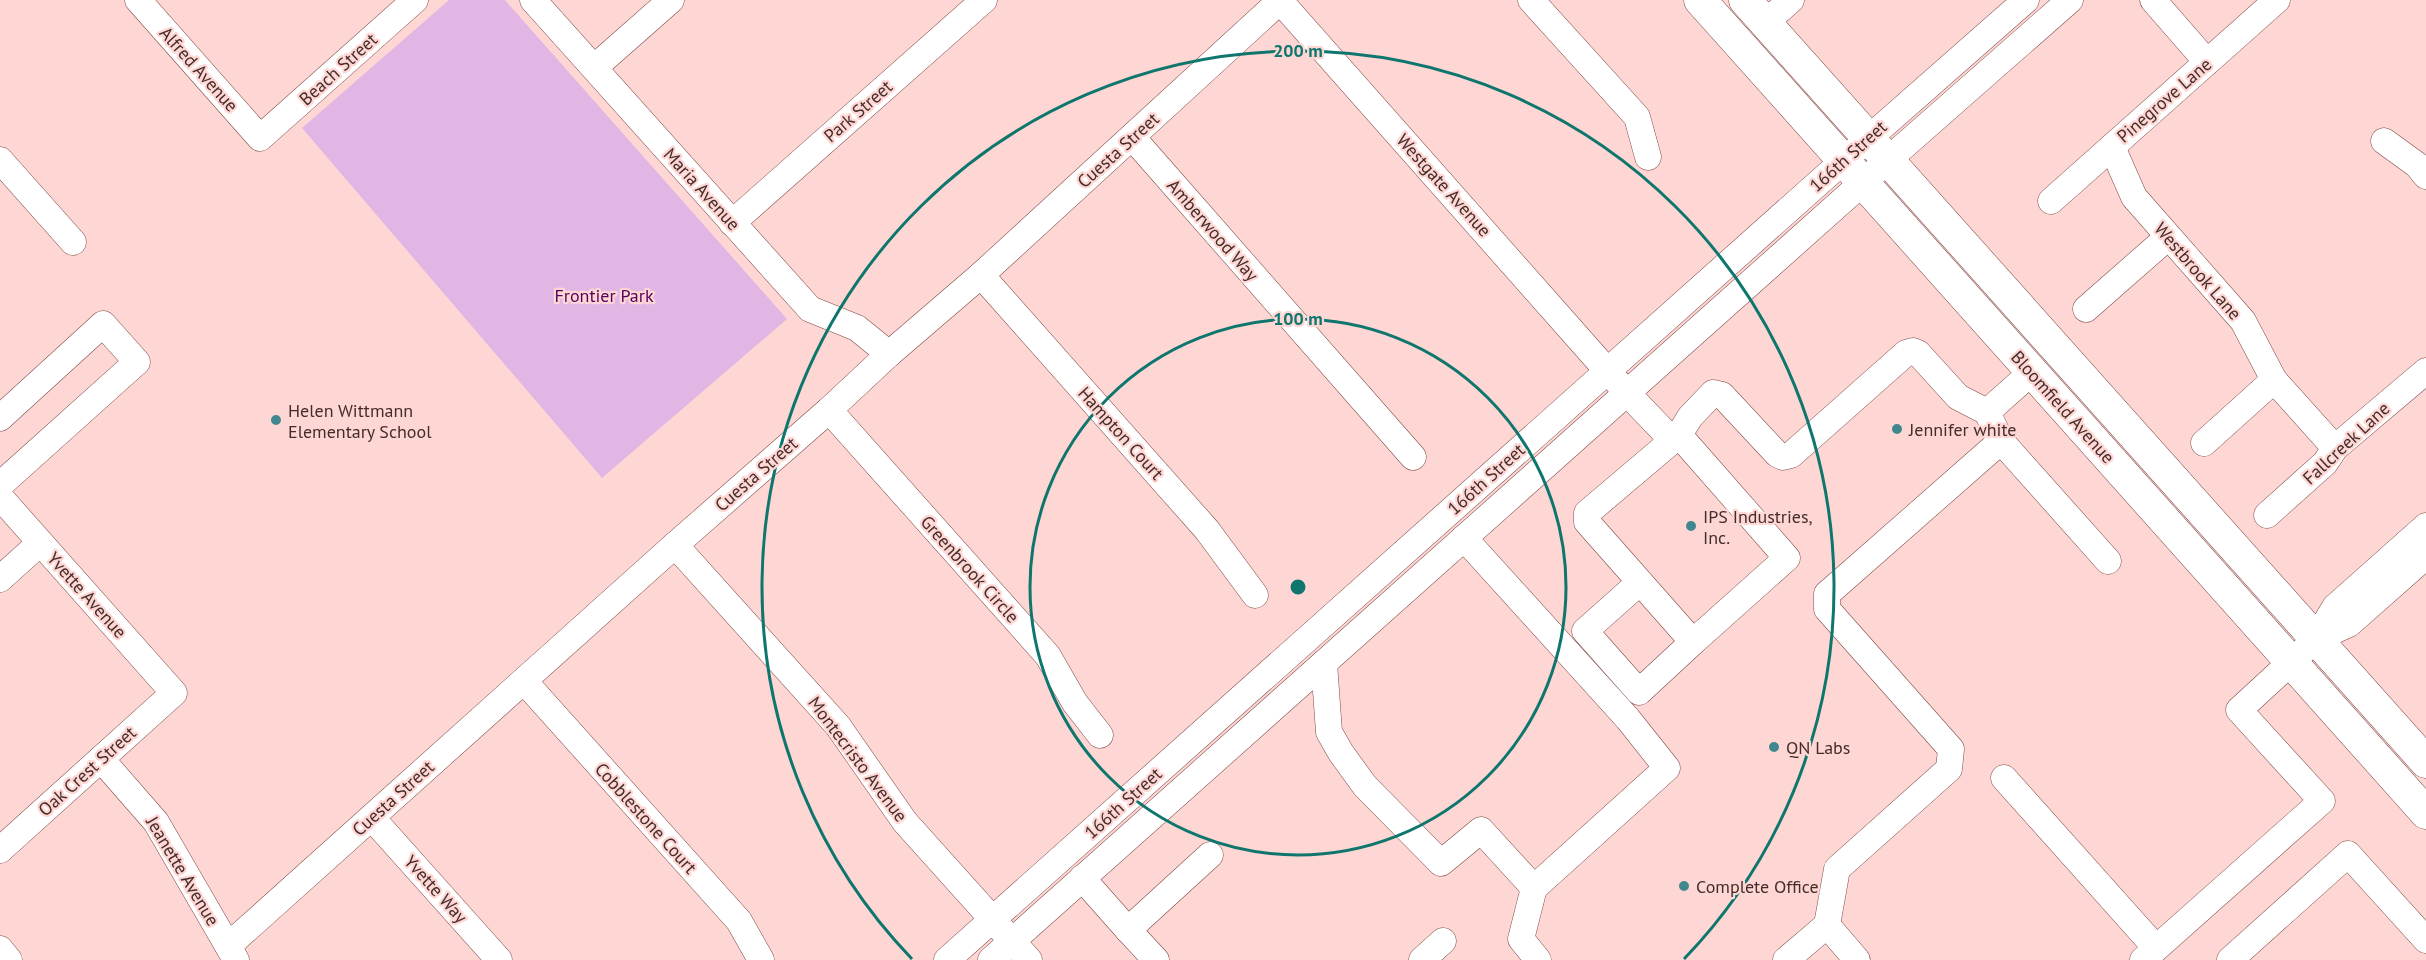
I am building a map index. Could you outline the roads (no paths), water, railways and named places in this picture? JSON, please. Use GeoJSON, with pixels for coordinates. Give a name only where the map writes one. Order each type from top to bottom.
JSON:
{"type":"FeatureCollection","features":[{"type":"Feature","properties":{"kind":"main road","name":"Bloomfield Avenue"},"geometry":{"type":"LineString","coordinates":[[1700,0],[2426,813]]}},
{"type":"Feature","properties":{"kind":"main road","name":"Bloomfield Avenue"},"geometry":{"type":"LineString","coordinates":[[1745,0],[2426,762]]}},
{"type":"Feature","properties":{"kind":"street","name":"Alfred Avenue"},"geometry":{"type":"LineString","coordinates":[[138,0],[260,138]]}},
{"type":"Feature","properties":{"kind":"street","name":"Beach Street"},"geometry":{"type":"LineString","coordinates":[[260,138],[415,0]]}},
{"type":"Feature","properties":{"kind":"street","name":"Maria Avenue"},"geometry":{"type":"LineString","coordinates":[[534,0],[810,309],[857,328],[889,354]]}},
{"type":"Feature","properties":{"kind":"street"},"geometry":{"type":"LineString","coordinates":[[595,68],[671,0]]}},
{"type":"Feature","properties":{"kind":"street","name":"Park Street"},"geometry":{"type":"LineString","coordinates":[[732,223],[984,0]]}},
{"type":"Feature","properties":{"kind":"street","name":"Cuesta Street"},"geometry":{"type":"LineString","coordinates":[[232,953],[372,818],[675,545],[829,411],[889,354],[981,275],[1281,0]]}},
{"type":"Feature","properties":{"kind":"street","name":"Westgate Avenue"},"geometry":{"type":"LineString","coordinates":[[1281,0],[1627,393],[1675,438],[1787,558],[1693,642]]}},
{"type":"Feature","properties":{"kind":"street"},"geometry":{"type":"LineString","coordinates":[[1531,0],[1636,117],[1648,157]]}},
{"type":"Feature","properties":{"kind":"street"},"geometry":{"type":"LineString","coordinates":[[1765,23],[1791,0]]}},
{"type":"Feature","properties":{"kind":"street","name":"166th Street"},"geometry":{"type":"LineString","coordinates":[[1878,149],[2026,0]]}},
{"type":"Feature","properties":{"kind":"street","name":"166th Street"},"geometry":{"type":"LineString","coordinates":[[947,960],[1608,370],[1878,149],[2070,0]]}},
{"type":"Feature","properties":{"kind":"street"},"geometry":{"type":"LineString","coordinates":[[2153,0],[2207,62]]}},
{"type":"Feature","properties":{"kind":"street","name":"Pinegrove Lane"},"geometry":{"type":"LineString","coordinates":[[2050,201],[2277,0]]}},
{"type":"Feature","properties":{"kind":"street","name":"Amberwood Way"},"geometry":{"type":"LineString","coordinates":[[1132,137],[1413,457]]}},
{"type":"Feature","properties":{"kind":"street"},"geometry":{"type":"LineString","coordinates":[[2384,141],[2417,165],[2426,176]]}},
{"type":"Feature","properties":{"kind":"street","name":"Westbrook Lane"},"geometry":{"type":"LineString","coordinates":[[2112,147],[2134,197],[2243,321],[2274,380],[2335,448]]}},
{"type":"Feature","properties":{"kind":"street"},"geometry":{"type":"LineString","coordinates":[[0,160],[74,242]]}},
{"type":"Feature","properties":{"kind":"street","name":"166th Street"},"geometry":{"type":"LineString","coordinates":[[991,960],[1627,393],[1852,172]]}},
{"type":"Feature","properties":{"kind":"street"},"geometry":{"type":"LineString","coordinates":[[2086,309],[2168,237]]}},
{"type":"Feature","properties":{"kind":"street","name":"Hampton Court"},"geometry":{"type":"LineString","coordinates":[[981,275],[1208,530],[1255,595]]}},
{"type":"Feature","properties":{"kind":"street"},"geometry":{"type":"LineString","coordinates":[[0,418],[103,324],[137,362],[0,485]]}},
{"type":"Feature","properties":{"kind":"street"},"geometry":{"type":"LineString","coordinates":[[1640,582],[1585,631],[1639,692],[1693,642],[1640,582],[1587,522],[1587,513],[1675,438],[1690,417],[1713,393],[1722,395],[1777,454],[1783,457],[1791,454],[1906,353],[1913,351],[1918,353],[1958,397],[1987,412],[2001,441],[2108,561]]}},
{"type":"Feature","properties":{"kind":"street","name":"Fallcreek Lane"},"geometry":{"type":"LineString","coordinates":[[2266,515],[2325,463],[2335,448],[2426,371]]}},
{"type":"Feature","properties":{"kind":"street"},"geometry":{"type":"LineString","coordinates":[[1987,412],[2032,372]]}},
{"type":"Feature","properties":{"kind":"street"},"geometry":{"type":"LineString","coordinates":[[2204,443],[2274,380]]}},
{"type":"Feature","properties":{"kind":"street","name":"Greenbrook Circle"},"geometry":{"type":"LineString","coordinates":[[829,411],[1048,656],[1075,703],[1100,735]]}},
{"type":"Feature","properties":{"kind":"street"},"geometry":{"type":"LineString","coordinates":[[1786,960],[1827,925],[1836,869],[1949,769],[1951,749],[1827,609],[1827,594],[2001,441]]}},
{"type":"Feature","properties":{"kind":"street","name":"Yvette Avenue"},"geometry":{"type":"LineString","coordinates":[[0,497],[174,693]]}},
{"type":"Feature","properties":{"kind":"street"},"geometry":{"type":"LineString","coordinates":[[2316,639],[2334,607],[2424,531]]}},
{"type":"Feature","properties":{"kind":"street"},"geometry":{"type":"LineString","coordinates":[[1464,538],[1620,710],[1667,768],[1534,888],[1521,939],[1538,960]]}},
{"type":"Feature","properties":{"kind":"street"},"geometry":{"type":"LineString","coordinates":[[0,579],[40,543]]}},
{"type":"Feature","properties":{"kind":"street","name":"Montecristo Avenue"},"geometry":{"type":"LineString","coordinates":[[675,545],[838,726],[905,822],[1029,960]]}},
{"type":"Feature","properties":{"kind":"street"},"geometry":{"type":"LineString","coordinates":[[2004,777],[2150,954],[2322,801],[2239,710],[2316,639],[2349,624],[2426,556]]}},
{"type":"Feature","properties":{"kind":"street"},"geometry":{"type":"LineString","coordinates":[[1324,663],[1329,732],[1365,786],[1441,862],[1481,830],[1534,888]]}},
{"type":"Feature","properties":{"kind":"street","name":"Cobblestone Court"},"geometry":{"type":"LineString","coordinates":[[524,681],[739,921],[761,960]]}},
{"type":"Feature","properties":{"kind":"street","name":"Oak Crest Street"},"geometry":{"type":"LineString","coordinates":[[0,849],[174,693]]}},
{"type":"Feature","properties":{"kind":"street","name":"Jeanette Avenue"},"geometry":{"type":"LineString","coordinates":[[101,759],[156,822],[232,953]]}},
{"type":"Feature","properties":{"kind":"street","name":"Yvette Way"},"geometry":{"type":"LineString","coordinates":[[372,818],[499,960]]}},
{"type":"Feature","properties":{"kind":"street"},"geometry":{"type":"LineString","coordinates":[[2230,960],[2348,854],[2426,940]]}},
{"type":"Feature","properties":{"kind":"street"},"geometry":{"type":"LineString","coordinates":[[1128,930],[1210,855]]}},
{"type":"Feature","properties":{"kind":"street"},"geometry":{"type":"LineString","coordinates":[[1082,879],[1156,960]]}},
{"type":"Feature","properties":{"kind":"street"},"geometry":{"type":"LineString","coordinates":[[1827,925],[1857,960]]}},
{"type":"Feature","properties":{"kind":"street"},"geometry":{"type":"LineString","coordinates":[[1422,960],[1443,941]]}},
{"type":"Feature","properties":{"kind":"street"},"geometry":{"type":"LineString","coordinates":[[0,949],[9,960]]}},
{"type":"Feature","properties":{"kind":"place","name":"Helen Wittmann Elementary School"},"geometry":{"type":"Point","coordinates":[276,420]}},
{"type":"Feature","properties":{"kind":"place","name":"Jennifer white"},"geometry":{"type":"Point","coordinates":[1897,429]}},
{"type":"Feature","properties":{"kind":"place","name":"IPS Industries, Inc."},"geometry":{"type":"Point","coordinates":[1691,526]}},
{"type":"Feature","properties":{"kind":"place","name":"QN Labs"},"geometry":{"type":"Point","coordinates":[1774,747]}},
{"type":"Feature","properties":{"kind":"place","name":"Complete Office"},"geometry":{"type":"Point","coordinates":[1684,886]}},
{"type":"Feature","properties":{"kind":"park label","name":"Frontier Park"},"geometry":{"type":"Point","coordinates":[604,295]}}]}
